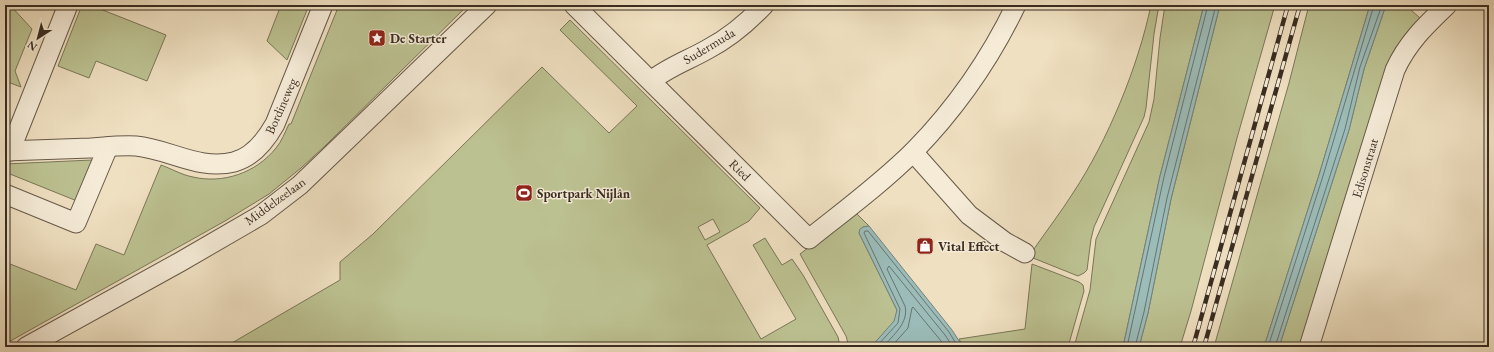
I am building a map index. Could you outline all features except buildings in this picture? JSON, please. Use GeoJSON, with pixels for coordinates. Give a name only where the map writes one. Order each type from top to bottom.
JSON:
{"type":"FeatureCollection","features":[{"type":"Feature","properties":{"kind":"street"},"geometry":{"type":"LineString","coordinates":[[7,151],[68,5]]}},
{"type":"Feature","properties":{"kind":"street","name":"Bordineweg"},"geometry":{"type":"LineString","coordinates":[[7,151],[137,146],[159,150],[200,163],[219,165],[235,162],[250,154],[269,136],[322,5]]}},
{"type":"Feature","properties":{"kind":"street","name":"Middelzeelaan"},"geometry":{"type":"LineString","coordinates":[[26,347],[180,262],[261,215],[300,185],[487,5]]}},
{"type":"Feature","properties":{"kind":"street","name":"Ried"},"geometry":{"type":"LineString","coordinates":[[574,5],[809,239],[889,174],[913,152],[938,125],[972,81],[1006,27],[1016,5]]}},
{"type":"Feature","properties":{"kind":"street","name":"Sudermuda"},"geometry":{"type":"LineString","coordinates":[[651,81],[666,70],[710,48],[729,36],[740,28],[764,5]]}},
{"type":"Feature","properties":{"kind":"street","name":"Edisonstraat"},"geometry":{"type":"LineString","coordinates":[[1309,347],[1395,70],[1406,49],[1413,40],[1447,5]]}},
{"type":"Feature","properties":{"kind":"street"},"geometry":{"type":"LineString","coordinates":[[5,194],[76,223],[108,147]]}},
{"type":"Feature","properties":{"kind":"street"},"geometry":{"type":"LineString","coordinates":[[913,152],[969,215],[1005,242],[1025,253]]}},
{"type":"Feature","properties":{"kind":"green space"},"geometry":{"type":"Polygon","coordinates":[[[5,5],[10,5],[32,29],[15,71],[21,87],[5,81],[5,5]]]}},
{"type":"Feature","properties":{"kind":"green space"},"geometry":{"type":"Polygon","coordinates":[[[82,5],[90,5],[166,35],[147,81],[96,61],[89,78],[58,66],[82,5]]]}},
{"type":"Feature","properties":{"kind":"green space"},"geometry":{"type":"Polygon","coordinates":[[[281,5],[309,5],[287,60],[267,41],[281,5]]]}},
{"type":"Feature","properties":{"kind":"green space"},"geometry":{"type":"Polygon","coordinates":[[[339,5],[468,5],[326,145],[269,194],[225,221],[5,344],[5,262],[76,290],[96,244],[124,255],[161,165],[189,176],[204,179],[216,179],[238,174],[259,164],[276,148],[289,124],[291,124],[339,5]]]}},
{"type":"Feature","properties":{"kind":"green space"},"geometry":{"type":"Polygon","coordinates":[[[1151,5],[1159,5],[1144,117],[1094,227],[1087,270],[1078,276],[1033,258],[1034,249],[1086,172],[1110,127],[1130,78],[1151,5]]]}},
{"type":"Feature","properties":{"kind":"green space"},"geometry":{"type":"Polygon","coordinates":[[[1165,5],[1204,5],[1160,176],[1123,347],[1074,347],[1090,290],[1096,239],[1149,122],[1154,99],[1165,5]]]}},
{"type":"Feature","properties":{"kind":"green space"},"geometry":{"type":"Polygon","coordinates":[[[1220,5],[1275,5],[1180,347],[1139,347],[1148,313],[1171,199],[1220,5]]]}},
{"type":"Feature","properties":{"kind":"green space"},"geometry":{"type":"Polygon","coordinates":[[[1309,5],[1370,5],[1319,175],[1264,347],[1214,347],[1289,83],[1309,5]]]}},
{"type":"Feature","properties":{"kind":"green space"},"geometry":{"type":"Polygon","coordinates":[[[1386,5],[1415,5],[1411,10],[1420,18],[1395,50],[1300,347],[1279,347],[1349,130],[1364,69],[1386,5]]]}},
{"type":"Feature","properties":{"kind":"green space","name":"Sportpark Nijlân"},"geometry":{"type":"Polygon","coordinates":[[[570,20],[760,208],[749,221],[707,245],[761,339],[796,319],[753,245],[765,238],[782,265],[792,259],[803,275],[838,337],[840,347],[819,347],[804,342],[798,347],[225,347],[340,280],[340,262],[373,234],[542,67],[609,133],[637,106],[560,30],[570,20]],[[713,219],[698,227],[705,240],[720,232],[713,219]]]}},
{"type":"Feature","properties":{"kind":"green space"},"geometry":{"type":"Polygon","coordinates":[[[92,160],[77,201],[5,172],[5,164],[92,160]]]}},
{"type":"Feature","properties":{"kind":"green space"},"geometry":{"type":"Polygon","coordinates":[[[855,212],[869,226],[863,227],[859,233],[897,310],[895,321],[871,347],[849,347],[846,336],[800,254],[855,212]]]}},
{"type":"Feature","properties":{"kind":"green space"},"geometry":{"type":"Polygon","coordinates":[[[1032,264],[1079,282],[1083,285],[1084,291],[1068,347],[963,347],[959,339],[1025,329],[1032,264]]]}},
{"type":"Feature","properties":{"kind":"water"},"geometry":{"type":"Polygon","coordinates":[[[1204,5],[1220,5],[1171,199],[1148,313],[1139,347],[1123,347],[1160,176],[1204,5]]]}},
{"type":"Feature","properties":{"kind":"water"},"geometry":{"type":"Polygon","coordinates":[[[1370,5],[1386,5],[1364,69],[1349,130],[1279,347],[1264,347],[1319,175],[1370,5]]]}},
{"type":"Feature","properties":{"kind":"water"},"geometry":{"type":"Polygon","coordinates":[[[869,226],[952,330],[963,347],[871,347],[894,321],[897,310],[859,233],[860,229],[869,226]]]}},
{"type":"Feature","properties":{"kind":"railway"},"geometry":{"type":"LineString","coordinates":[[1193,347],[1288,5]]}},
{"type":"Feature","properties":{"kind":"railway"},"geometry":{"type":"LineString","coordinates":[[1204,347],[1300,5]]}},
{"type":"Feature","properties":{"kind":"place","name":"De Starter"},"geometry":{"type":"Point","coordinates":[377,38]}},
{"type":"Feature","properties":{"kind":"place","name":"Sportpark Nijlân"},"geometry":{"type":"Point","coordinates":[524,193]}},
{"type":"Feature","properties":{"kind":"place","name":"Vital Effect"},"geometry":{"type":"Point","coordinates":[925,246]}}]}
